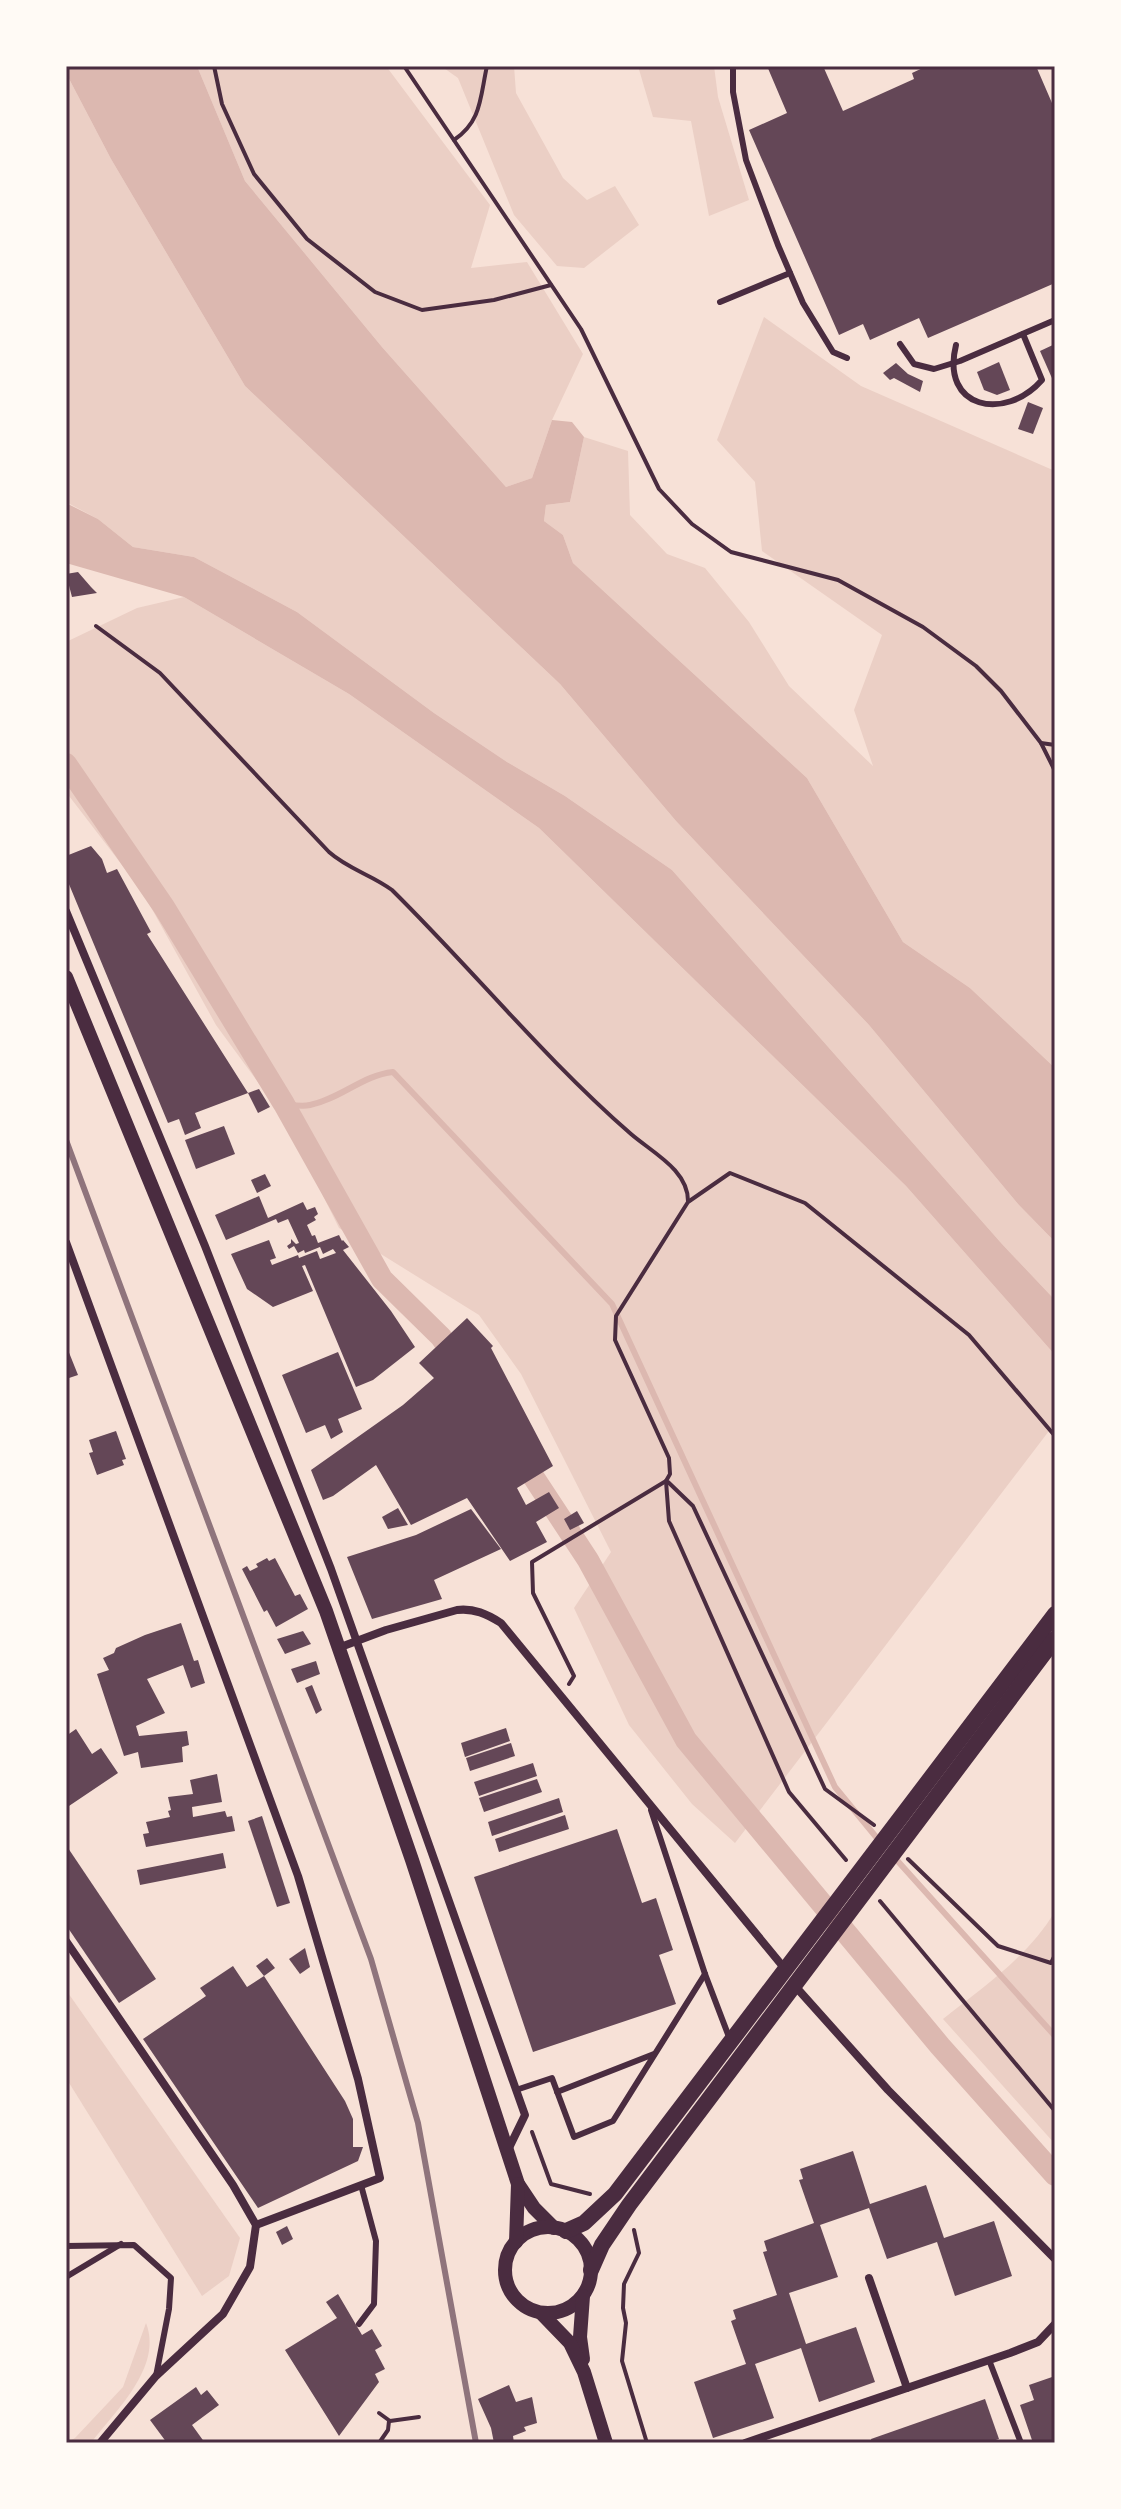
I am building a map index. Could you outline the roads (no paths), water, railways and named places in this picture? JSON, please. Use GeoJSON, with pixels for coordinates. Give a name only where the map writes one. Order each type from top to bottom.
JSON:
{"type":"FeatureCollection","features":[{"type":"Feature","properties":{"kind":"main road"},"geometry":{"type":"LineString","coordinates":[[560,2229],[584,2223],[608,2201],[1055,1614]]}},
{"type":"Feature","properties":{"kind":"main road"},"geometry":{"type":"LineString","coordinates":[[591,2270],[602,2245],[624,2213],[1055,1639]]}},
{"type":"Feature","properties":{"kind":"street"},"geometry":{"type":"LineString","coordinates":[[66,911],[205,1246],[357,1641],[525,2115],[508,2150]]}},
{"type":"Feature","properties":{"kind":"street"},"geometry":{"type":"LineString","coordinates":[[66,977],[326,1611],[518,2184],[534,2208],[587,2251],[591,2270],[583,2296],[580,2337],[584,2372]]}},
{"type":"Feature","properties":{"kind":"street"},"geometry":{"type":"LineString","coordinates":[[66,1242],[298,1876],[358,2079],[380,2178],[256,2225]]}},
{"type":"Feature","properties":{"kind":"street"},"geometry":{"type":"LineString","coordinates":[[338,1648],[446,1612],[469,1609],[501,1623],[785,1969]]}},
{"type":"Feature","properties":{"kind":"street"},"geometry":{"type":"LineString","coordinates":[[66,1941],[233,2185],[256,2225],[250,2267],[223,2314],[156,2376],[100,2443]]}},
{"type":"Feature","properties":{"kind":"street"},"geometry":{"type":"LineString","coordinates":[[794,1986],[888,2090],[1055,2259]]}},
{"type":"Feature","properties":{"kind":"street"},"geometry":{"type":"LineString","coordinates":[[518,2184],[516,2242],[506,2262],[508,2284],[520,2303],[541,2313],[570,2343],[584,2372],[606,2443]]}},
{"type":"Feature","properties":{"kind":"street"},"geometry":{"type":"LineString","coordinates":[[516,2242],[535,2229],[560,2229]]}},
{"type":"Feature","properties":{"kind":"street"},"geometry":{"type":"LineString","coordinates":[[869,2278],[907,2388]]}},
{"type":"Feature","properties":{"kind":"street"},"geometry":{"type":"LineString","coordinates":[[541,2313],[564,2310],[583,2296]]}},
{"type":"Feature","properties":{"kind":"street"},"geometry":{"type":"LineString","coordinates":[[745,2443],[1038,2342],[1055,2324]]}},
{"type":"Feature","properties":{"kind":"lane"},"geometry":{"type":"LineString","coordinates":[[733,66],[733,92],[746,160],[790,273],[803,303],[833,352],[847,358]]}},
{"type":"Feature","properties":{"kind":"lane"},"geometry":{"type":"LineString","coordinates":[[720,302],[790,273]]}},
{"type":"Feature","properties":{"kind":"lane"},"geometry":{"type":"LineString","coordinates":[[900,344],[914,364],[934,369],[1055,320]]}},
{"type":"Feature","properties":{"kind":"lane"},"geometry":{"type":"LineString","coordinates":[[956,345],[953,374],[968,398],[982,404],[1001,405],[1033,391],[1042,380],[1023,334]]}},
{"type":"Feature","properties":{"kind":"lane"},"geometry":{"type":"LineString","coordinates":[[649,1803],[705,1974],[731,2041]]}},
{"type":"Feature","properties":{"kind":"lane"},"geometry":{"type":"LineString","coordinates":[[516,2090],[552,2078],[574,2137],[613,2121],[705,1974]]}},
{"type":"Feature","properties":{"kind":"lane"},"geometry":{"type":"LineString","coordinates":[[557,2092],[656,2054]]}},
{"type":"Feature","properties":{"kind":"lane"},"geometry":{"type":"LineString","coordinates":[[359,2324],[374,2304],[376,2241],[361,2185]]}},
{"type":"Feature","properties":{"kind":"lane"},"geometry":{"type":"LineString","coordinates":[[66,2277],[125,2243]]}},
{"type":"Feature","properties":{"kind":"lane"},"geometry":{"type":"LineString","coordinates":[[66,2246],[134,2245],[171,2278],[169,2309],[156,2376]]}},
{"type":"Feature","properties":{"kind":"lane"},"geometry":{"type":"LineString","coordinates":[[989,2360],[1021,2443]]}},
{"type":"Feature","properties":{"kind":"waterway"},"geometry":{"type":"LineString","coordinates":[[66,764],[164,907],[284,1104],[382,1279],[441,1337],[459,1363]]}},
{"type":"Feature","properties":{"kind":"waterway"},"geometry":{"type":"LineString","coordinates":[[284,1104],[304,1106],[321,1102],[372,1078],[393,1072],[612,1304],[835,1787],[881,1843]]}},
{"type":"Feature","properties":{"kind":"waterway"},"geometry":{"type":"LineString","coordinates":[[519,1455],[588,1560],[686,1740],[940,2046],[1055,2175]]}},
{"type":"Feature","properties":{"kind":"waterway"},"geometry":{"type":"LineString","coordinates":[[894,1857],[1055,2036]]}},
{"type":"Feature","properties":{"kind":"railway"},"geometry":{"type":"LineString","coordinates":[[66,1140],[371,1959],[418,2123],[476,2443]]}}]}
